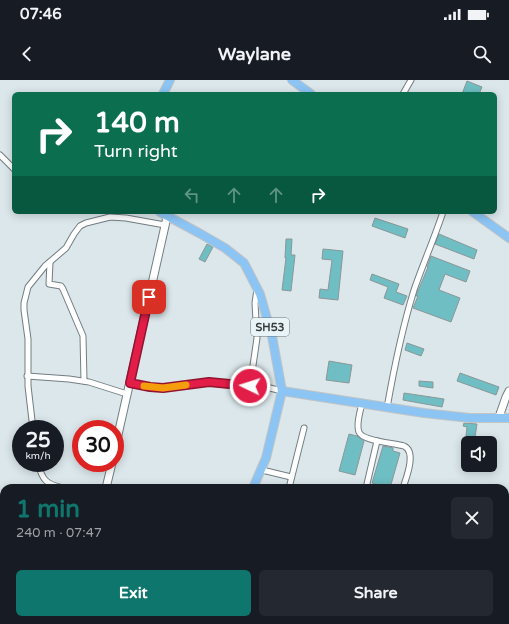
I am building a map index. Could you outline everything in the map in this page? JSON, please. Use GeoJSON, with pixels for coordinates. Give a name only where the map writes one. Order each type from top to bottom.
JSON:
{"type":"FeatureCollection","features":[{"type":"Feature","properties":{"kind":"main road"},"geometry":{"type":"LineString","coordinates":[[164,92],[170,80]]}},
{"type":"Feature","properties":{"kind":"main road"},"geometry":{"type":"LineString","coordinates":[[292,80],[308,92]]}},
{"type":"Feature","properties":{"kind":"main road"},"geometry":{"type":"LineString","coordinates":[[476,214],[509,238]]}},
{"type":"Feature","properties":{"kind":"main road","name":"SH53"},"geometry":{"type":"LineString","coordinates":[[164,218],[199,232],[225,248],[244,263],[257,286],[272,336],[282,391],[266,458],[255,484]]}},
{"type":"Feature","properties":{"kind":"main road"},"geometry":{"type":"LineString","coordinates":[[282,391],[387,408],[470,418],[509,418]]}},
{"type":"Feature","properties":{"kind":"street"},"geometry":{"type":"LineString","coordinates":[[404,92],[411,80]]}},
{"type":"Feature","properties":{"kind":"street"},"geometry":{"type":"LineString","coordinates":[[0,155],[12,167]]}},
{"type":"Feature","properties":{"kind":"street"},"geometry":{"type":"LineString","coordinates":[[387,408],[396,356],[404,323],[414,290],[442,214]]}},
{"type":"Feature","properties":{"kind":"street"},"geometry":{"type":"LineString","coordinates":[[32,420],[29,399],[28,339],[24,310],[25,295],[28,287],[45,266],[66,248],[80,226],[110,217],[164,218],[121,420]]}},
{"type":"Feature","properties":{"kind":"street"},"geometry":{"type":"LineString","coordinates":[[50,262],[49,284],[61,286],[63,289],[83,336],[84,381]]}},
{"type":"Feature","properties":{"kind":"street"},"geometry":{"type":"LineString","coordinates":[[250,386],[257,338],[255,303],[257,286]]}},
{"type":"Feature","properties":{"kind":"street"},"geometry":{"type":"LineString","coordinates":[[28,376],[84,381],[127,394]]}},
{"type":"Feature","properties":{"kind":"street"},"geometry":{"type":"LineString","coordinates":[[130,383],[163,388],[209,382],[266,387],[282,391]]}},
{"type":"Feature","properties":{"kind":"street"},"geometry":{"type":"LineString","coordinates":[[499,417],[509,391]]}},
{"type":"Feature","properties":{"kind":"street"},"geometry":{"type":"LineString","coordinates":[[362,404],[358,432],[361,436],[407,447],[410,458],[410,468],[404,484]]}},
{"type":"Feature","properties":{"kind":"street"},"geometry":{"type":"LineString","coordinates":[[290,484],[304,428]]}},
{"type":"Feature","properties":{"kind":"street"},"geometry":{"type":"LineString","coordinates":[[367,484],[377,440]]}},
{"type":"Feature","properties":{"kind":"street"},"geometry":{"type":"LineString","coordinates":[[262,470],[291,477]]}},
{"type":"Feature","properties":{"kind":"street"},"geometry":{"type":"LineString","coordinates":[[41,472],[48,483],[51,484]]}},
{"type":"Feature","properties":{"kind":"street"},"geometry":{"type":"LineString","coordinates":[[107,484],[110,472]]}},
{"type":"Feature","properties":{"kind":"building"},"geometry":{"type":"Polygon","coordinates":[[[467,81],[482,87],[480,92],[463,92],[467,81]]]}},
{"type":"Feature","properties":{"kind":"building"},"geometry":{"type":"Polygon","coordinates":[[[375,218],[408,229],[405,238],[372,226],[375,218]]]}},
{"type":"Feature","properties":{"kind":"building"},"geometry":{"type":"Polygon","coordinates":[[[439,234],[477,250],[474,259],[435,244],[439,234]]]}},
{"type":"Feature","properties":{"kind":"building"},"geometry":{"type":"Polygon","coordinates":[[[286,239],[292,239],[291,255],[295,255],[291,291],[282,290],[286,258],[286,239]]]}},
{"type":"Feature","properties":{"kind":"building"},"geometry":{"type":"Polygon","coordinates":[[[207,244],[213,247],[205,262],[199,259],[207,244]]]}},
{"type":"Feature","properties":{"kind":"building"},"geometry":{"type":"Polygon","coordinates":[[[323,249],[343,251],[338,300],[319,298],[320,289],[328,290],[332,260],[322,259],[323,249]]]}},
{"type":"Feature","properties":{"kind":"building"},"geometry":{"type":"Polygon","coordinates":[[[431,256],[470,271],[466,282],[445,274],[439,290],[460,298],[451,322],[413,308],[431,256]]]}},
{"type":"Feature","properties":{"kind":"building"},"geometry":{"type":"Polygon","coordinates":[[[372,274],[399,284],[396,292],[407,296],[403,305],[384,298],[388,287],[370,280],[372,274]]]}},
{"type":"Feature","properties":{"kind":"building"},"geometry":{"type":"Polygon","coordinates":[[[407,343],[424,349],[421,356],[405,350],[407,343]]]}},
{"type":"Feature","properties":{"kind":"building"},"geometry":{"type":"Polygon","coordinates":[[[329,361],[352,365],[349,383],[326,380],[329,361]]]}},
{"type":"Feature","properties":{"kind":"building"},"geometry":{"type":"Polygon","coordinates":[[[460,373],[499,387],[496,395],[457,381],[460,373]]]}},
{"type":"Feature","properties":{"kind":"building"},"geometry":{"type":"Polygon","coordinates":[[[419,381],[433,382],[433,388],[419,386],[419,381]]]}},
{"type":"Feature","properties":{"kind":"building"},"geometry":{"type":"Polygon","coordinates":[[[404,393],[444,399],[442,407],[403,400],[404,393]]]}},
{"type":"Feature","properties":{"kind":"building"},"geometry":{"type":"Polygon","coordinates":[[[464,423],[477,424],[475,436],[466,436],[467,427],[463,426],[464,423]]]}},
{"type":"Feature","properties":{"kind":"building"},"geometry":{"type":"Polygon","coordinates":[[[349,434],[357,436],[364,441],[355,475],[339,471],[349,434]]]}},
{"type":"Feature","properties":{"kind":"building"},"geometry":{"type":"Polygon","coordinates":[[[383,446],[393,448],[393,451],[400,453],[391,484],[372,483],[383,446]]]}},
{"type":"Feature","properties":{"kind":"slow traffic"},"geometry":{"type":"LineString","coordinates":[[144,386],[163,388],[186,385]]}},
{"type":"Feature","properties":{"kind":"route"},"geometry":{"type":"LineString","coordinates":[[149,297],[130,383],[163,388],[192,383],[209,382],[250,386]]}}]}
